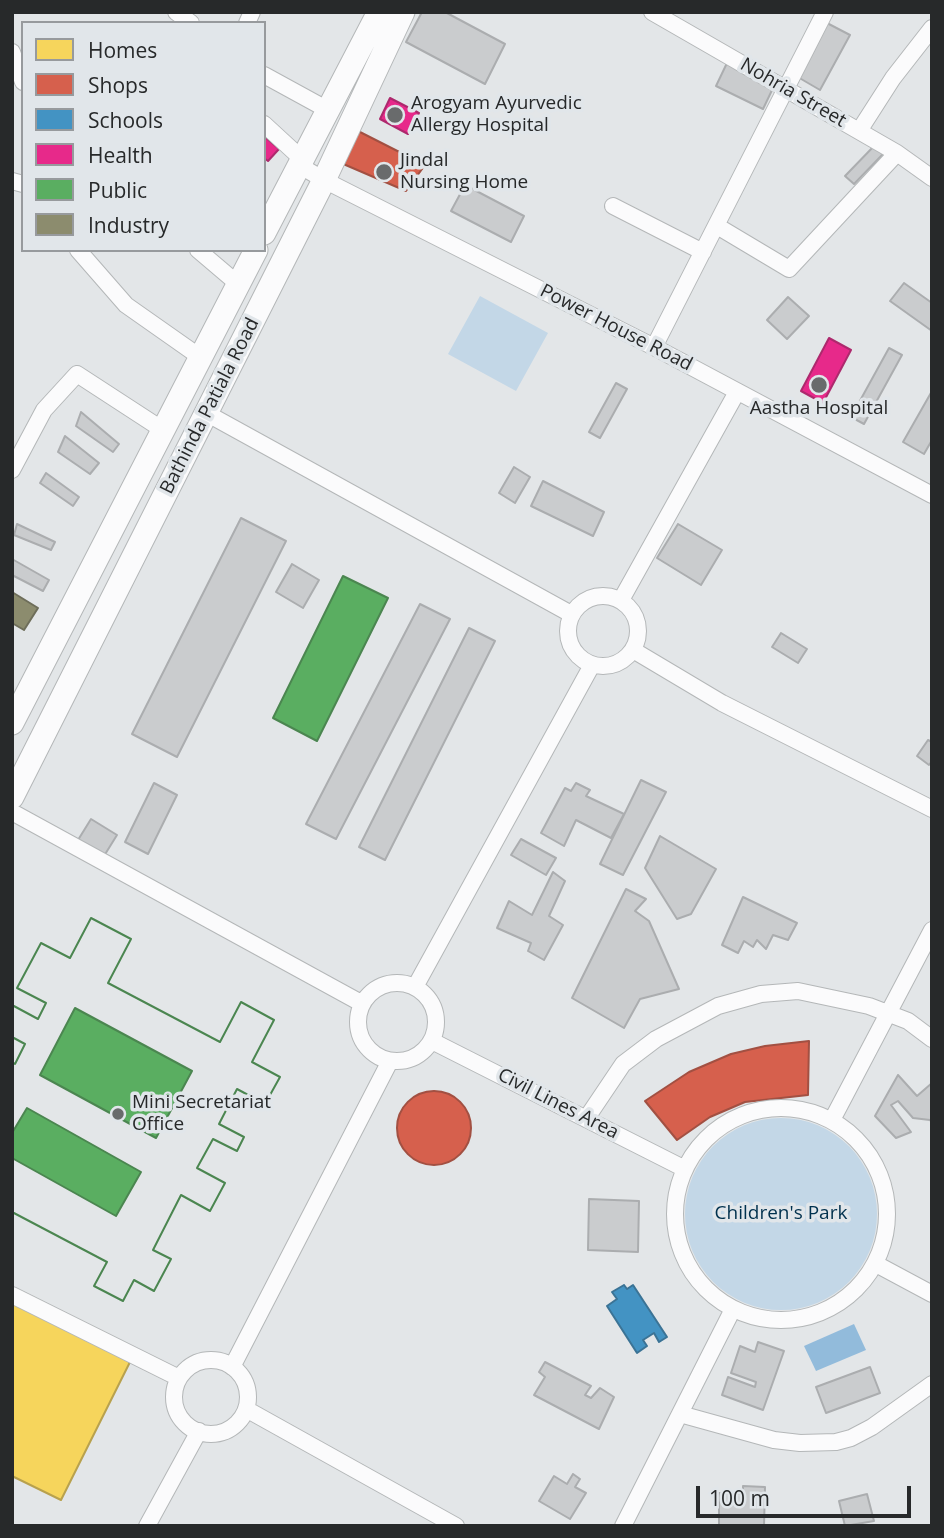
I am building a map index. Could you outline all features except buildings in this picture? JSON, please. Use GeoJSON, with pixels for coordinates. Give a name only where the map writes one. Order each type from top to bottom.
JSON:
{"type":"FeatureCollection","features":[{"type":"Feature","properties":{"kind":"highway"},"geometry":{"type":"LineString","coordinates":[[266,229],[379,12]]}},
{"type":"Feature","properties":{"kind":"highway","name":"Bathinda Patiala Road"},"geometry":{"type":"LineString","coordinates":[[12,797],[324,180],[403,12]]}},
{"type":"Feature","properties":{"kind":"highway"},"geometry":{"type":"LineString","coordinates":[[12,723],[255,252]]}},
{"type":"Feature","properties":{"kind":"street","name":"Nohria Street"},"geometry":{"type":"LineString","coordinates":[[652,12],[897,153],[932,178]]}},
{"type":"Feature","properties":{"kind":"street"},"geometry":{"type":"LineString","coordinates":[[654,347],[825,12]]}},
{"type":"Feature","properties":{"kind":"street"},"geometry":{"type":"LineString","coordinates":[[859,131],[893,78],[932,28]]}},
{"type":"Feature","properties":{"kind":"street"},"geometry":{"type":"LineString","coordinates":[[266,76],[328,110]]}},
{"type":"Feature","properties":{"kind":"street","name":"Power House Road"},"geometry":{"type":"LineString","coordinates":[[266,126],[301,162],[324,180],[654,347],[932,495]]}},
{"type":"Feature","properties":{"kind":"street"},"geometry":{"type":"LineString","coordinates":[[717,226],[789,269],[897,153]]}},
{"type":"Feature","properties":{"kind":"street"},"geometry":{"type":"LineString","coordinates":[[613,206],[704,252]]}},
{"type":"Feature","properties":{"kind":"street"},"geometry":{"type":"LineString","coordinates":[[80,252],[126,305],[200,357]]}},
{"type":"Feature","properties":{"kind":"street"},"geometry":{"type":"LineString","coordinates":[[200,252],[238,284]]}},
{"type":"Feature","properties":{"kind":"street"},"geometry":{"type":"LineString","coordinates":[[12,470],[44,410],[77,374],[163,430]]}},
{"type":"Feature","properties":{"kind":"street"},"geometry":{"type":"LineString","coordinates":[[621,600],[737,392]]}},
{"type":"Feature","properties":{"kind":"street"},"geometry":{"type":"LineString","coordinates":[[206,413],[571,614]]}},
{"type":"Feature","properties":{"kind":"street"},"geometry":{"type":"LineString","coordinates":[[603,595],[621,600],[635,615],[639,634],[634,650],[620,663],[605,667],[584,662],[572,649],[567,629],[571,614],[586,599],[603,595]]}},
{"type":"Feature","properties":{"kind":"street"},"geometry":{"type":"LineString","coordinates":[[634,650],[722,703],[932,808]]}},
{"type":"Feature","properties":{"kind":"street"},"geometry":{"type":"LineString","coordinates":[[415,987],[592,665]]}},
{"type":"Feature","properties":{"kind":"street"},"geometry":{"type":"LineString","coordinates":[[12,812],[361,1003]]}},
{"type":"Feature","properties":{"kind":"street"},"geometry":{"type":"LineString","coordinates":[[832,1120],[932,930]]}},
{"type":"Feature","properties":{"kind":"street"},"geometry":{"type":"LineString","coordinates":[[404,983],[415,987],[425,994],[436,1016],[432,1041],[414,1058],[390,1061],[378,1057],[368,1049],[357,1027],[361,1003],[379,986],[404,983]]}},
{"type":"Feature","properties":{"kind":"street"},"geometry":{"type":"LineString","coordinates":[[586,1119],[630,1058],[656,1039],[718,1006],[761,994],[798,991],[869,1006],[908,1021],[932,1038]]}},
{"type":"Feature","properties":{"kind":"street","name":"Civil Lines Area"},"geometry":{"type":"LineString","coordinates":[[432,1041],[683,1168]]}},
{"type":"Feature","properties":{"kind":"street"},"geometry":{"type":"LineString","coordinates":[[232,1367],[390,1061]]}},
{"type":"Feature","properties":{"kind":"street"},"geometry":{"type":"LineString","coordinates":[[764,1108],[799,1108],[832,1120],[859,1140],[877,1168],[884,1189],[887,1199],[887,1233],[876,1264],[856,1291],[829,1310],[798,1320],[764,1320],[733,1310],[706,1290],[686,1264],[675,1233],[674,1200],[683,1168],[703,1139],[731,1119],[764,1108]]}},
{"type":"Feature","properties":{"kind":"street"},"geometry":{"type":"LineString","coordinates":[[876,1264],[932,1294]]}},
{"type":"Feature","properties":{"kind":"street"},"geometry":{"type":"LineString","coordinates":[[12,1295],[179,1378]]}},
{"type":"Feature","properties":{"kind":"street"},"geometry":{"type":"LineString","coordinates":[[623,1526],[733,1310]]}},
{"type":"Feature","properties":{"kind":"street"},"geometry":{"type":"LineString","coordinates":[[209,1360],[232,1367],[246,1385],[246,1409],[232,1427],[210,1434],[198,1431],[189,1426],[176,1409],[175,1388],[179,1378],[187,1369],[209,1360]]}},
{"type":"Feature","properties":{"kind":"street"},"geometry":{"type":"LineString","coordinates":[[680,1414],[774,1440],[800,1443],[836,1442],[872,1427],[932,1384]]}},
{"type":"Feature","properties":{"kind":"street"},"geometry":{"type":"LineString","coordinates":[[246,1409],[456,1526]]}},
{"type":"Feature","properties":{"kind":"street"},"geometry":{"type":"LineString","coordinates":[[147,1526],[198,1431]]}},
{"type":"Feature","properties":{"kind":"green space"},"geometry":{"type":"Polygon","coordinates":[[[480,296],[548,333],[516,391],[448,354],[480,296]]]}},
{"type":"Feature","properties":{"kind":"green space","name":"Children's Park"},"geometry":{"type":"Polygon","coordinates":[[[781,1118],[818,1126],[849,1146],[869,1177],[877,1214],[869,1251],[849,1282],[818,1302],[781,1310],[744,1302],[713,1282],[693,1251],[685,1214],[693,1177],[713,1146],[744,1126],[781,1118]]]}},
{"type":"Feature","properties":{"kind":"water"},"geometry":{"type":"Polygon","coordinates":[[[854,1324],[866,1350],[816,1371],[804,1346],[854,1324]]]}},
{"type":"Feature","properties":{"kind":"place","name":"Arogyam Ayurvedic Allergy Hospital"},"geometry":{"type":"Point","coordinates":[395,115]}},
{"type":"Feature","properties":{"kind":"place","name":"Jindal Nursing Home"},"geometry":{"type":"Point","coordinates":[384,172]}},
{"type":"Feature","properties":{"kind":"place","name":"Aastha Hospital"},"geometry":{"type":"Point","coordinates":[819,385]}},
{"type":"Feature","properties":{"kind":"place","name":"Mini Secretariat Office"},"geometry":{"type":"Point","coordinates":[118,1114]}}]}
